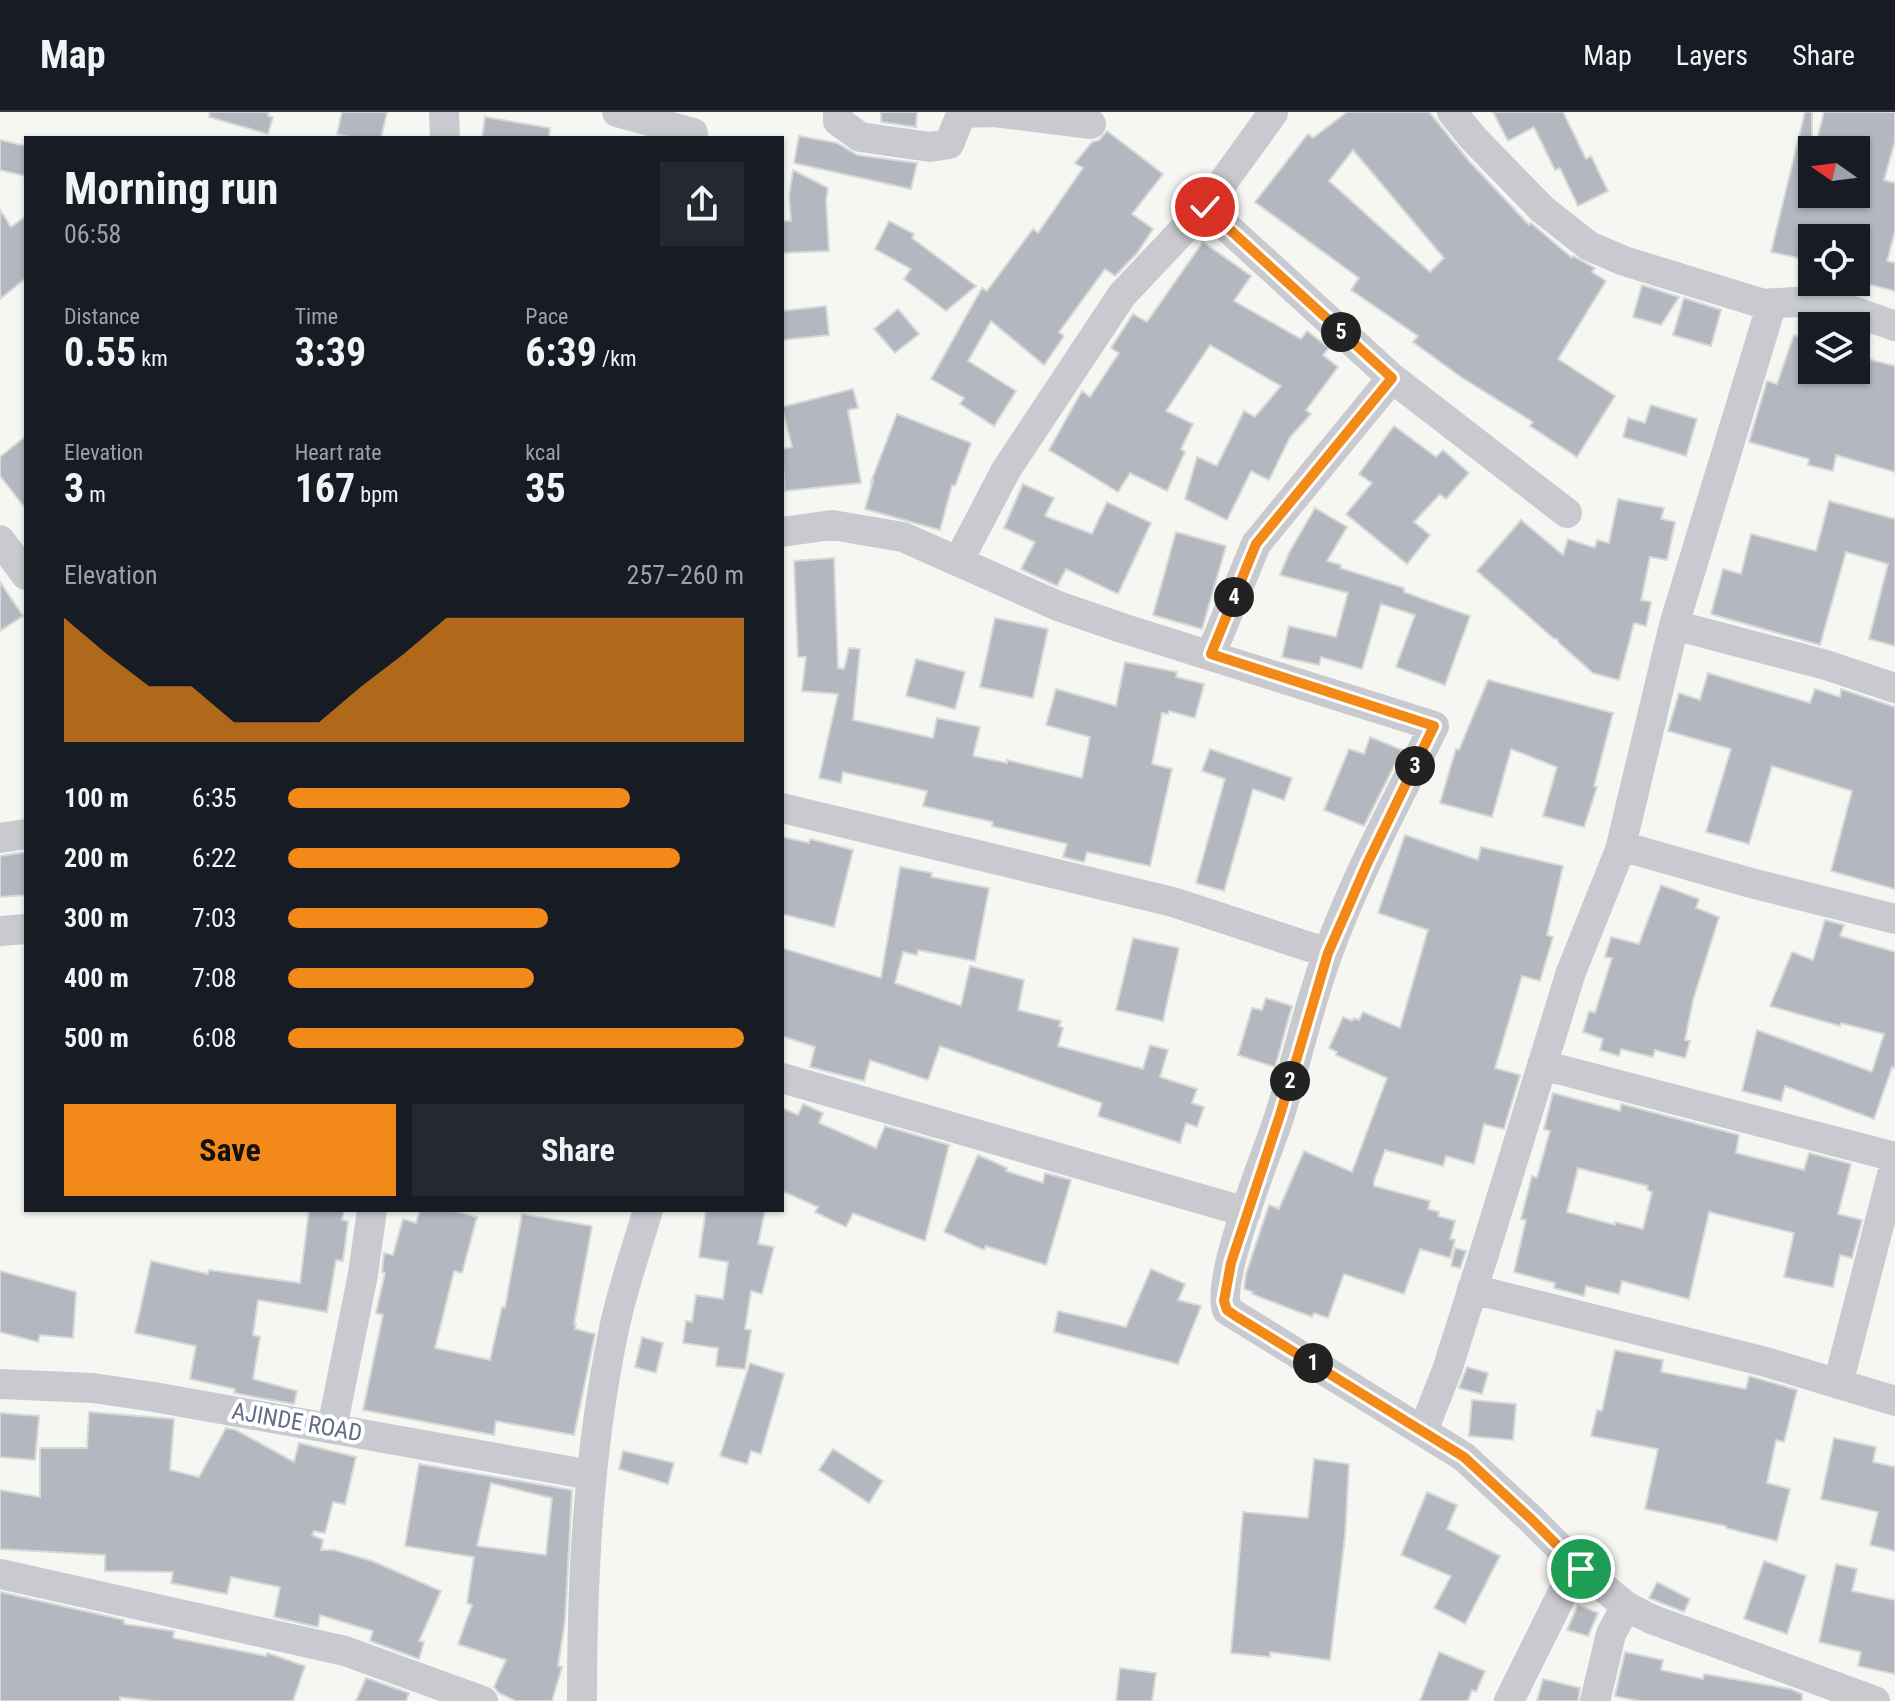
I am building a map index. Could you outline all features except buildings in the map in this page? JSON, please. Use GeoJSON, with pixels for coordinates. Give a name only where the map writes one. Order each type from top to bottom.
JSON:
{"type":"FeatureCollection","features":[{"type":"Feature","properties":{"kind":"street"},"geometry":{"type":"LineString","coordinates":[[444,112],[445,136]]}},
{"type":"Feature","properties":{"kind":"street"},"geometry":{"type":"LineString","coordinates":[[617,112],[693,128]]}},
{"type":"Feature","properties":{"kind":"street"},"geometry":{"type":"LineString","coordinates":[[838,112],[838,121],[855,136],[930,147],[949,144],[962,112],[994,112],[1091,124]]}},
{"type":"Feature","properties":{"kind":"street"},"geometry":{"type":"LineString","coordinates":[[1452,112],[1542,209],[1589,246],[1624,261],[1764,304],[1795,302],[1841,307],[1895,326]]}},
{"type":"Feature","properties":{"kind":"street"},"geometry":{"type":"LineString","coordinates":[[959,560],[1006,470],[1122,295],[1205,207],[1273,113]]}},
{"type":"Feature","properties":{"kind":"street"},"geometry":{"type":"LineString","coordinates":[[1205,207],[1392,378],[1567,513]]}},
{"type":"Feature","properties":{"kind":"street"},"geometry":{"type":"LineString","coordinates":[[1423,1431],[1472,1289],[1571,972],[1621,846],[1674,625],[1772,303]]}},
{"type":"Feature","properties":{"kind":"street"},"geometry":{"type":"LineString","coordinates":[[1211,654],[1256,544],[1392,378]]}},
{"type":"Feature","properties":{"kind":"street"},"geometry":{"type":"LineString","coordinates":[[784,532],[832,525],[903,537],[1058,606],[1434,726],[1328,953],[1280,1115],[1231,1263],[1224,1301],[1227,1310],[1464,1457],[1581,1569],[1626,1606],[1813,1690],[1875,1701]]}},
{"type":"Feature","properties":{"kind":"street"},"geometry":{"type":"LineString","coordinates":[[0,540],[24,572]]}},
{"type":"Feature","properties":{"kind":"street"},"geometry":{"type":"LineString","coordinates":[[1674,625],[1826,665],[1895,688]]}},
{"type":"Feature","properties":{"kind":"street"},"geometry":{"type":"LineString","coordinates":[[784,808],[1173,902],[1328,953]]}},
{"type":"Feature","properties":{"kind":"street"},"geometry":{"type":"LineString","coordinates":[[0,838],[24,834]]}},
{"type":"Feature","properties":{"kind":"street"},"geometry":{"type":"LineString","coordinates":[[1621,846],[1895,919]]}},
{"type":"Feature","properties":{"kind":"street"},"geometry":{"type":"LineString","coordinates":[[0,931],[24,929]]}},
{"type":"Feature","properties":{"kind":"street"},"geometry":{"type":"LineString","coordinates":[[1542,1065],[1895,1160],[1838,1384]]}},
{"type":"Feature","properties":{"kind":"street"},"geometry":{"type":"LineString","coordinates":[[784,1079],[1246,1212]]}},
{"type":"Feature","properties":{"kind":"street"},"geometry":{"type":"LineString","coordinates":[[332,1428],[363,1274],[372,1212]]}},
{"type":"Feature","properties":{"kind":"street"},"geometry":{"type":"LineString","coordinates":[[582,1701],[582,1604],[591,1475],[613,1334],[647,1212]]}},
{"type":"Feature","properties":{"kind":"street"},"geometry":{"type":"LineString","coordinates":[[1472,1289],[1766,1362],[1895,1401]]}},
{"type":"Feature","properties":{"kind":"street","name":"AJINDE ROAD"},"geometry":{"type":"LineString","coordinates":[[0,1384],[93,1388],[591,1475]]}},
{"type":"Feature","properties":{"kind":"street"},"geometry":{"type":"LineString","coordinates":[[1509,1701],[1562,1594],[1581,1569]]}},
{"type":"Feature","properties":{"kind":"street"},"geometry":{"type":"LineString","coordinates":[[0,1574],[345,1651],[483,1701]]}},
{"type":"Feature","properties":{"kind":"street"},"geometry":{"type":"LineString","coordinates":[[1595,1701],[1611,1634],[1626,1606]]}},
{"type":"Feature","properties":{"kind":"route"},"geometry":{"type":"LineString","coordinates":[[1205,207],[1392,378],[1256,544],[1211,654],[1434,726],[1328,953],[1280,1115],[1246,1212],[1224,1301],[1227,1310],[1234,1315],[1464,1457],[1581,1569]]}}]}
